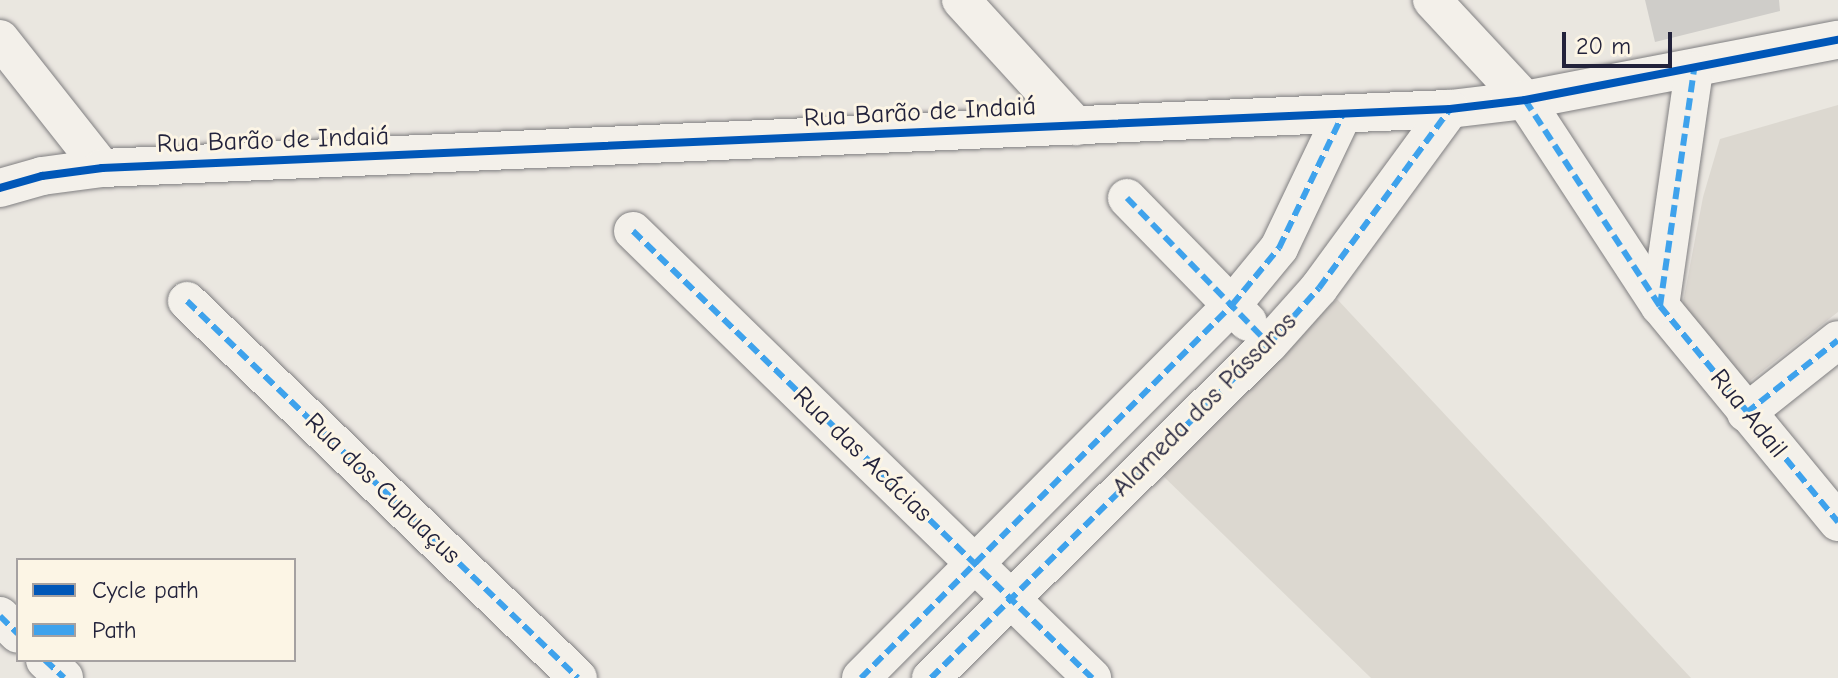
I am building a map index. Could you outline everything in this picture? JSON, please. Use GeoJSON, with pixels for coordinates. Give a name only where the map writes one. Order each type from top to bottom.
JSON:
{"type":"FeatureCollection","features":[{"type":"Feature","properties":{"kind":"street"},"geometry":{"type":"LineString","coordinates":[[961,0],[1076,126]]}},
{"type":"Feature","properties":{"kind":"street","name":"Rua Adail"},"geometry":{"type":"LineString","coordinates":[[1432,0],[1525,100],[1660,306],[1838,522]]}},
{"type":"Feature","properties":{"kind":"street"},"geometry":{"type":"LineString","coordinates":[[0,39],[102,168]]}},
{"type":"Feature","properties":{"kind":"street","name":"Rua Barão de Indaiá"},"geometry":{"type":"LineString","coordinates":[[0,188],[42,176],[102,168],[1450,109],[1525,100],[1694,70],[1838,40]]}},
{"type":"Feature","properties":{"kind":"street"},"geometry":{"type":"LineString","coordinates":[[1660,306],[1694,70]]}},
{"type":"Feature","properties":{"kind":"street","name":"Alameda dos Pássaros"},"geometry":{"type":"LineString","coordinates":[[931,678],[1269,344],[1319,288],[1450,109]]}},
{"type":"Feature","properties":{"kind":"street","name":"Alameda dos Pássaros"},"geometry":{"type":"LineString","coordinates":[[861,678],[1232,305],[1279,248],[1343,114]]}},
{"type":"Feature","properties":{"kind":"street"},"geometry":{"type":"LineString","coordinates":[[1127,198],[1269,344]]}},
{"type":"Feature","properties":{"kind":"street","name":"Rua das Acácias"},"geometry":{"type":"LineString","coordinates":[[633,231],[1092,678]]}},
{"type":"Feature","properties":{"kind":"street","name":"Rua dos Cupuaçus"},"geometry":{"type":"LineString","coordinates":[[187,301],[578,678]]}},
{"type":"Feature","properties":{"kind":"street"},"geometry":{"type":"LineString","coordinates":[[1746,413],[1838,340]]}},
{"type":"Feature","properties":{"kind":"street"},"geometry":{"type":"LineString","coordinates":[[0,616],[16,632]]}},
{"type":"Feature","properties":{"kind":"street"},"geometry":{"type":"LineString","coordinates":[[47,662],[64,678]]}},
{"type":"Feature","properties":{"kind":"shaded area"},"geometry":{"type":"Polygon","coordinates":[[[1838,105],[1838,312],[1747,383],[1682,308],[1703,197],[1720,139],[1838,105]]]}},
{"type":"Feature","properties":{"kind":"shaded area"},"geometry":{"type":"Polygon","coordinates":[[[1337,299],[1691,678],[1371,678],[1159,472],[1337,299]]]}},
{"type":"Feature","properties":{"kind":"building"},"geometry":{"type":"Polygon","coordinates":[[[1645,0],[1779,0],[1780,11],[1655,42],[1645,0]]]}},
{"type":"Feature","properties":{"kind":"marked path"},"geometry":{"type":"LineString","coordinates":[[1660,306],[1694,70]]}},
{"type":"Feature","properties":{"kind":"marked path"},"geometry":{"type":"LineString","coordinates":[[1525,100],[1660,306],[1838,522]]}},
{"type":"Feature","properties":{"kind":"marked path"},"geometry":{"type":"LineString","coordinates":[[931,678],[1269,344],[1319,288],[1450,109]]}},
{"type":"Feature","properties":{"kind":"marked path"},"geometry":{"type":"LineString","coordinates":[[861,678],[1232,305],[1279,248],[1343,114]]}},
{"type":"Feature","properties":{"kind":"marked path"},"geometry":{"type":"LineString","coordinates":[[1127,198],[1269,344]]}},
{"type":"Feature","properties":{"kind":"marked path"},"geometry":{"type":"LineString","coordinates":[[633,231],[1092,678]]}},
{"type":"Feature","properties":{"kind":"marked path"},"geometry":{"type":"LineString","coordinates":[[187,301],[578,678]]}},
{"type":"Feature","properties":{"kind":"marked path"},"geometry":{"type":"LineString","coordinates":[[1746,413],[1838,340]]}},
{"type":"Feature","properties":{"kind":"marked path"},"geometry":{"type":"LineString","coordinates":[[0,616],[16,632]]}},
{"type":"Feature","properties":{"kind":"marked path"},"geometry":{"type":"LineString","coordinates":[[47,662],[64,678]]}},
{"type":"Feature","properties":{"kind":"cycle path"},"geometry":{"type":"LineString","coordinates":[[0,188],[42,176],[102,168],[1450,109],[1525,100],[1838,40]]}}]}
